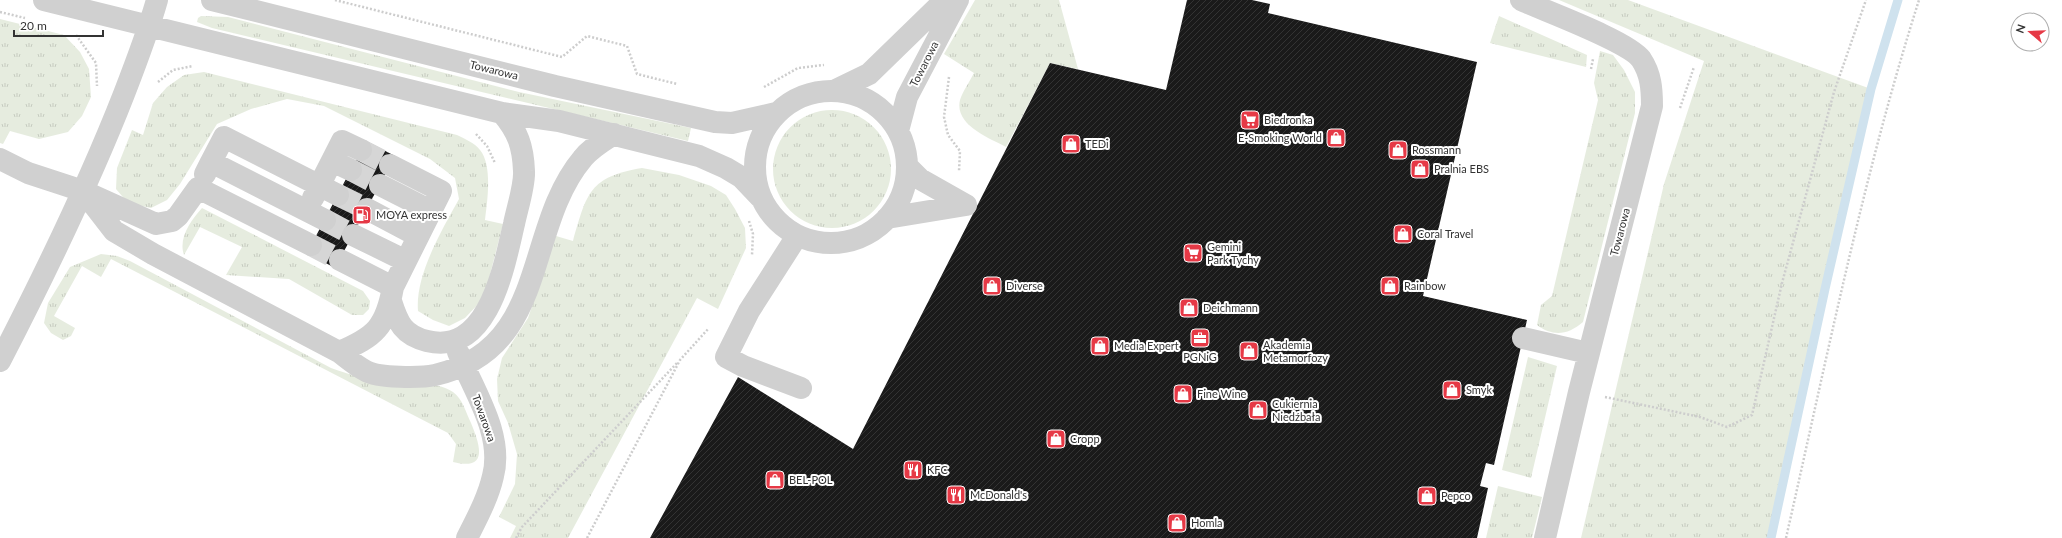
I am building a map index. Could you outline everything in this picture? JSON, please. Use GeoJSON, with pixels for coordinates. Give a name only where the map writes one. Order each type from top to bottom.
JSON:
{"type":"FeatureCollection","features":[{"type":"Feature","properties":{"kind":"street"},"geometry":{"type":"LineString","coordinates":[[44,0],[502,113],[559,121],[699,156],[719,165],[741,178],[760,197],[772,216],[782,226],[797,236],[812,242],[830,244],[848,242],[868,234],[887,218],[898,203],[906,183],[907,166],[905,150],[898,131],[888,116],[874,104],[859,96],[836,90],[811,93],[793,100],[776,113],[765,128],[758,143],[754,164],[756,182],[760,197]]}},
{"type":"Feature","properties":{"kind":"street"},"geometry":{"type":"LineString","coordinates":[[0,362],[52,260],[83,191],[117,111],[150,26],[156,0]]}},
{"type":"Feature","properties":{"kind":"street","name":"Towarowa"},"geometry":{"type":"LineString","coordinates":[[212,0],[555,86],[716,122],[732,123],[776,113]]}},
{"type":"Feature","properties":{"kind":"street","name":"Towarowa"},"geometry":{"type":"LineString","coordinates":[[836,90],[869,74],[945,0]]}},
{"type":"Feature","properties":{"kind":"street","name":"Towarowa"},"geometry":{"type":"LineString","coordinates":[[898,131],[907,97],[958,0]]}},
{"type":"Feature","properties":{"kind":"street","name":"Towarowa"},"geometry":{"type":"LineString","coordinates":[[1521,0],[1618,42],[1640,58],[1651,81],[1652,106],[1588,353],[1545,538]]}},
{"type":"Feature","properties":{"kind":"street"},"geometry":{"type":"LineString","coordinates":[[340,260],[392,294],[396,317],[404,331],[419,339],[435,343],[454,340],[468,333],[479,321],[492,302],[500,277],[525,173],[521,146],[515,129],[502,113]]}},
{"type":"Feature","properties":{"kind":"street"},"geometry":{"type":"LineString","coordinates":[[83,191],[114,231],[153,254],[338,352],[367,372],[385,375],[429,376],[464,366],[484,353],[516,318],[528,288],[560,194],[573,171],[584,157],[598,144],[614,134]]}},
{"type":"Feature","properties":{"kind":"street"},"geometry":{"type":"LineString","coordinates":[[0,159],[28,173],[83,191],[156,224],[172,221],[178,216],[198,188],[224,137],[329,190]]}},
{"type":"Feature","properties":{"kind":"street"},"geometry":{"type":"LineString","coordinates":[[198,188],[302,241],[329,190],[332,161],[342,141],[361,150]]}},
{"type":"Feature","properties":{"kind":"street"},"geometry":{"type":"LineString","coordinates":[[332,161],[351,170]]}},
{"type":"Feature","properties":{"kind":"street"},"geometry":{"type":"LineString","coordinates":[[212,162],[316,215]]}},
{"type":"Feature","properties":{"kind":"street"},"geometry":{"type":"LineString","coordinates":[[338,352],[359,344],[373,334],[384,320],[392,294],[406,261],[441,190],[390,165]]}},
{"type":"Feature","properties":{"kind":"street"},"geometry":{"type":"LineString","coordinates":[[887,218],[966,205],[920,178],[907,166]]}},
{"type":"Feature","properties":{"kind":"street"},"geometry":{"type":"LineString","coordinates":[[380,185],[431,211]]}},
{"type":"Feature","properties":{"kind":"street"},"geometry":{"type":"LineString","coordinates":[[366,209],[418,236]]}},
{"type":"Feature","properties":{"kind":"street"},"geometry":{"type":"LineString","coordinates":[[353,235],[406,261]]}},
{"type":"Feature","properties":{"kind":"street"},"geometry":{"type":"LineString","coordinates":[[797,236],[749,311],[726,357],[743,366],[757,370],[801,388]]}},
{"type":"Feature","properties":{"kind":"street"},"geometry":{"type":"LineString","coordinates":[[1523,338],[1588,353]]}},
{"type":"Feature","properties":{"kind":"street","name":"Towarowa"},"geometry":{"type":"LineString","coordinates":[[454,340],[487,419],[493,437],[495,455],[494,475],[487,496],[467,538]]}},
{"type":"Feature","properties":{"kind":"path"},"geometry":{"type":"LineString","coordinates":[[335,0],[562,57],[586,36],[628,46],[638,74],[680,85]]}},
{"type":"Feature","properties":{"kind":"path"},"geometry":{"type":"LineString","coordinates":[[1579,392],[1700,417],[1727,427],[1752,415],[1782,283],[1834,92],[1866,0]]}},
{"type":"Feature","properties":{"kind":"path"},"geometry":{"type":"LineString","coordinates":[[1786,538],[1851,250],[1904,47],[1919,0]]}},
{"type":"Feature","properties":{"kind":"path"},"geometry":{"type":"LineString","coordinates":[[0,12],[29,19]]}},
{"type":"Feature","properties":{"kind":"path"},"geometry":{"type":"LineString","coordinates":[[72,30],[96,64],[98,104],[117,111]]}},
{"type":"Feature","properties":{"kind":"path"},"geometry":{"type":"LineString","coordinates":[[928,57],[950,70],[944,117],[948,135],[960,151],[956,200]]}},
{"type":"Feature","properties":{"kind":"path"},"geometry":{"type":"LineString","coordinates":[[153,86],[174,70],[201,64]]}},
{"type":"Feature","properties":{"kind":"path"},"geometry":{"type":"LineString","coordinates":[[757,90],[798,68],[826,65]]}},
{"type":"Feature","properties":{"kind":"path"},"geometry":{"type":"LineString","coordinates":[[472,131],[487,146],[497,166]]}},
{"type":"Feature","properties":{"kind":"path"},"geometry":{"type":"LineString","coordinates":[[749,220],[753,234],[752,255],[749,262]]}},
{"type":"Feature","properties":{"kind":"path"},"geometry":{"type":"LineString","coordinates":[[516,538],[522,527],[710,327]]}},
{"type":"Feature","properties":{"kind":"path"},"geometry":{"type":"LineString","coordinates":[[587,538],[680,360]]}},
{"type":"Feature","properties":{"kind":"green space"},"geometry":{"type":"Polygon","coordinates":[[[975,0],[1059,0],[1078,69],[1050,63],[1006,147],[974,130],[962,117],[960,100],[974,73],[944,54],[975,0]]]}},
{"type":"Feature","properties":{"kind":"green space"},"geometry":{"type":"Polygon","coordinates":[[[1559,0],[1628,0],[1871,89],[1768,538],[1581,538],[1664,184],[1704,61],[1559,0]]]}},
{"type":"Feature","properties":{"kind":"green space"},"geometry":{"type":"Polygon","coordinates":[[[201,16],[228,17],[519,92],[691,128],[688,141],[212,28],[197,22],[198,18],[201,16]]]}},
{"type":"Feature","properties":{"kind":"green space"},"geometry":{"type":"Polygon","coordinates":[[[1499,16],[1587,55],[1586,67],[1490,43],[1499,16]]]}},
{"type":"Feature","properties":{"kind":"green space"},"geometry":{"type":"Polygon","coordinates":[[[0,19],[64,35],[80,52],[89,69],[91,97],[82,116],[68,132],[39,139],[10,131],[3,144],[0,143],[0,19]]]}},
{"type":"Feature","properties":{"kind":"green space"},"geometry":{"type":"Polygon","coordinates":[[[1600,51],[1613,55],[1624,70],[1635,92],[1635,113],[1583,322],[1572,330],[1555,333],[1543,329],[1537,325],[1541,305],[1552,296],[1598,100],[1594,83],[1600,51]]]}},
{"type":"Feature","properties":{"kind":"green space"},"geometry":{"type":"Polygon","coordinates":[[[204,72],[457,135],[475,145],[480,150],[487,165],[488,194],[485,220],[503,224],[484,298],[465,318],[449,326],[433,320],[418,311],[418,297],[425,268],[431,253],[459,199],[455,178],[430,159],[324,106],[287,99],[251,109],[217,124],[180,184],[167,200],[151,208],[128,203],[116,189],[117,168],[132,130],[143,135],[153,103],[167,87],[184,75],[204,72]]]}},
{"type":"Feature","properties":{"kind":"green space"},"geometry":{"type":"Polygon","coordinates":[[[832,110],[855,114],[874,127],[887,146],[891,169],[887,192],[874,211],[855,224],[832,228],[809,224],[790,211],[777,192],[773,169],[777,146],[790,127],[809,114],[832,110]]]}},
{"type":"Feature","properties":{"kind":"green space"},"geometry":{"type":"Polygon","coordinates":[[[642,168],[679,175],[711,186],[726,195],[745,228],[746,248],[718,309],[697,298],[568,538],[510,538],[516,526],[499,517],[515,484],[517,454],[508,423],[498,401],[497,379],[502,358],[528,318],[556,236],[573,241],[582,211],[593,190],[601,182],[611,176],[642,168]]]}},
{"type":"Feature","properties":{"kind":"green space"},"geometry":{"type":"Polygon","coordinates":[[[202,208],[363,291],[370,301],[369,309],[363,315],[352,315],[289,279],[226,275],[242,247],[200,227],[184,255],[184,236],[190,224],[202,208]]]}},
{"type":"Feature","properties":{"kind":"green space"},"geometry":{"type":"Polygon","coordinates":[[[101,254],[117,256],[130,261],[331,368],[368,379],[389,382],[428,384],[446,388],[456,395],[462,402],[466,411],[479,447],[477,459],[472,463],[464,464],[453,462],[456,444],[448,433],[111,259],[101,277],[82,266],[54,316],[75,328],[71,336],[63,340],[51,333],[44,323],[48,303],[70,267],[101,254]]]}},
{"type":"Feature","properties":{"kind":"green space"},"geometry":{"type":"Polygon","coordinates":[[[1528,357],[1557,366],[1531,478],[1502,470],[1528,357]]]}},
{"type":"Feature","properties":{"kind":"green space"},"geometry":{"type":"Polygon","coordinates":[[[1498,486],[1542,497],[1532,538],[1486,538],[1498,486]]]}},
{"type":"Feature","properties":{"kind":"building","name":"Gemini Park Tychy"},"geometry":{"type":"Polygon","coordinates":[[[1187,0],[1252,0],[1270,4],[1268,13],[1477,62],[1423,296],[1527,320],[1494,465],[1486,463],[1480,486],[1488,488],[1477,538],[650,538],[738,377],[853,449],[1050,63],[1166,90],[1187,0]]]}},
{"type":"Feature","properties":{"kind":"building"},"geometry":{"type":"Polygon","coordinates":[[[366,141],[395,156],[335,268],[307,253],[366,141]]]}},
{"type":"Feature","properties":{"kind":"waterway"},"geometry":{"type":"LineString","coordinates":[[1771,538],[1825,289],[1871,89],[1898,0]]}},
{"type":"Feature","properties":{"kind":"tunnel"},"geometry":{"type":"LineString","coordinates":[[361,150],[390,165]]}},
{"type":"Feature","properties":{"kind":"tunnel"},"geometry":{"type":"LineString","coordinates":[[351,170],[380,185]]}},
{"type":"Feature","properties":{"kind":"tunnel"},"geometry":{"type":"LineString","coordinates":[[338,195],[367,209]]}},
{"type":"Feature","properties":{"kind":"tunnel"},"geometry":{"type":"LineString","coordinates":[[325,220],[353,235]]}},
{"type":"Feature","properties":{"kind":"tunnel"},"geometry":{"type":"LineString","coordinates":[[311,245],[340,260]]}},
{"type":"Feature","properties":{"kind":"place","name":"Biedronka"},"geometry":{"type":"Point","coordinates":[1250,120]}},
{"type":"Feature","properties":{"kind":"place","name":"E-Smoking World"},"geometry":{"type":"Point","coordinates":[1336,138]}},
{"type":"Feature","properties":{"kind":"place","name":"TEDi"},"geometry":{"type":"Point","coordinates":[1071,144]}},
{"type":"Feature","properties":{"kind":"place","name":"Rossmann"},"geometry":{"type":"Point","coordinates":[1398,150]}},
{"type":"Feature","properties":{"kind":"place","name":"Pralnia EBS"},"geometry":{"type":"Point","coordinates":[1420,169]}},
{"type":"Feature","properties":{"kind":"place","name":"MOYA express"},"geometry":{"type":"Point","coordinates":[362,215]}},
{"type":"Feature","properties":{"kind":"place","name":"Coral Travel"},"geometry":{"type":"Point","coordinates":[1403,234]}},
{"type":"Feature","properties":{"kind":"place","name":"Gemini Park Tychy"},"geometry":{"type":"Point","coordinates":[1193,253]}},
{"type":"Feature","properties":{"kind":"place","name":"Diverse"},"geometry":{"type":"Point","coordinates":[992,286]}},
{"type":"Feature","properties":{"kind":"place","name":"Rainbow"},"geometry":{"type":"Point","coordinates":[1390,286]}},
{"type":"Feature","properties":{"kind":"place","name":"Deichmann"},"geometry":{"type":"Point","coordinates":[1189,308]}},
{"type":"Feature","properties":{"kind":"place","name":"PGNiG"},"geometry":{"type":"Point","coordinates":[1200,338]}},
{"type":"Feature","properties":{"kind":"place","name":"Media Expert"},"geometry":{"type":"Point","coordinates":[1100,346]}},
{"type":"Feature","properties":{"kind":"place","name":"Akademia Metamorfozy"},"geometry":{"type":"Point","coordinates":[1249,351]}},
{"type":"Feature","properties":{"kind":"place","name":"Smyk"},"geometry":{"type":"Point","coordinates":[1452,390]}},
{"type":"Feature","properties":{"kind":"place","name":"Fine Wine"},"geometry":{"type":"Point","coordinates":[1183,394]}},
{"type":"Feature","properties":{"kind":"place","name":"Cukiernia Niedźbała"},"geometry":{"type":"Point","coordinates":[1258,410]}},
{"type":"Feature","properties":{"kind":"place","name":"Cropp"},"geometry":{"type":"Point","coordinates":[1056,439]}},
{"type":"Feature","properties":{"kind":"place","name":"KFC"},"geometry":{"type":"Point","coordinates":[913,470]}},
{"type":"Feature","properties":{"kind":"place","name":"BEL-POL"},"geometry":{"type":"Point","coordinates":[775,480]}},
{"type":"Feature","properties":{"kind":"place","name":"McDonald's"},"geometry":{"type":"Point","coordinates":[956,495]}},
{"type":"Feature","properties":{"kind":"place","name":"Pepco"},"geometry":{"type":"Point","coordinates":[1427,496]}},
{"type":"Feature","properties":{"kind":"place","name":"Homla"},"geometry":{"type":"Point","coordinates":[1177,523]}}]}
